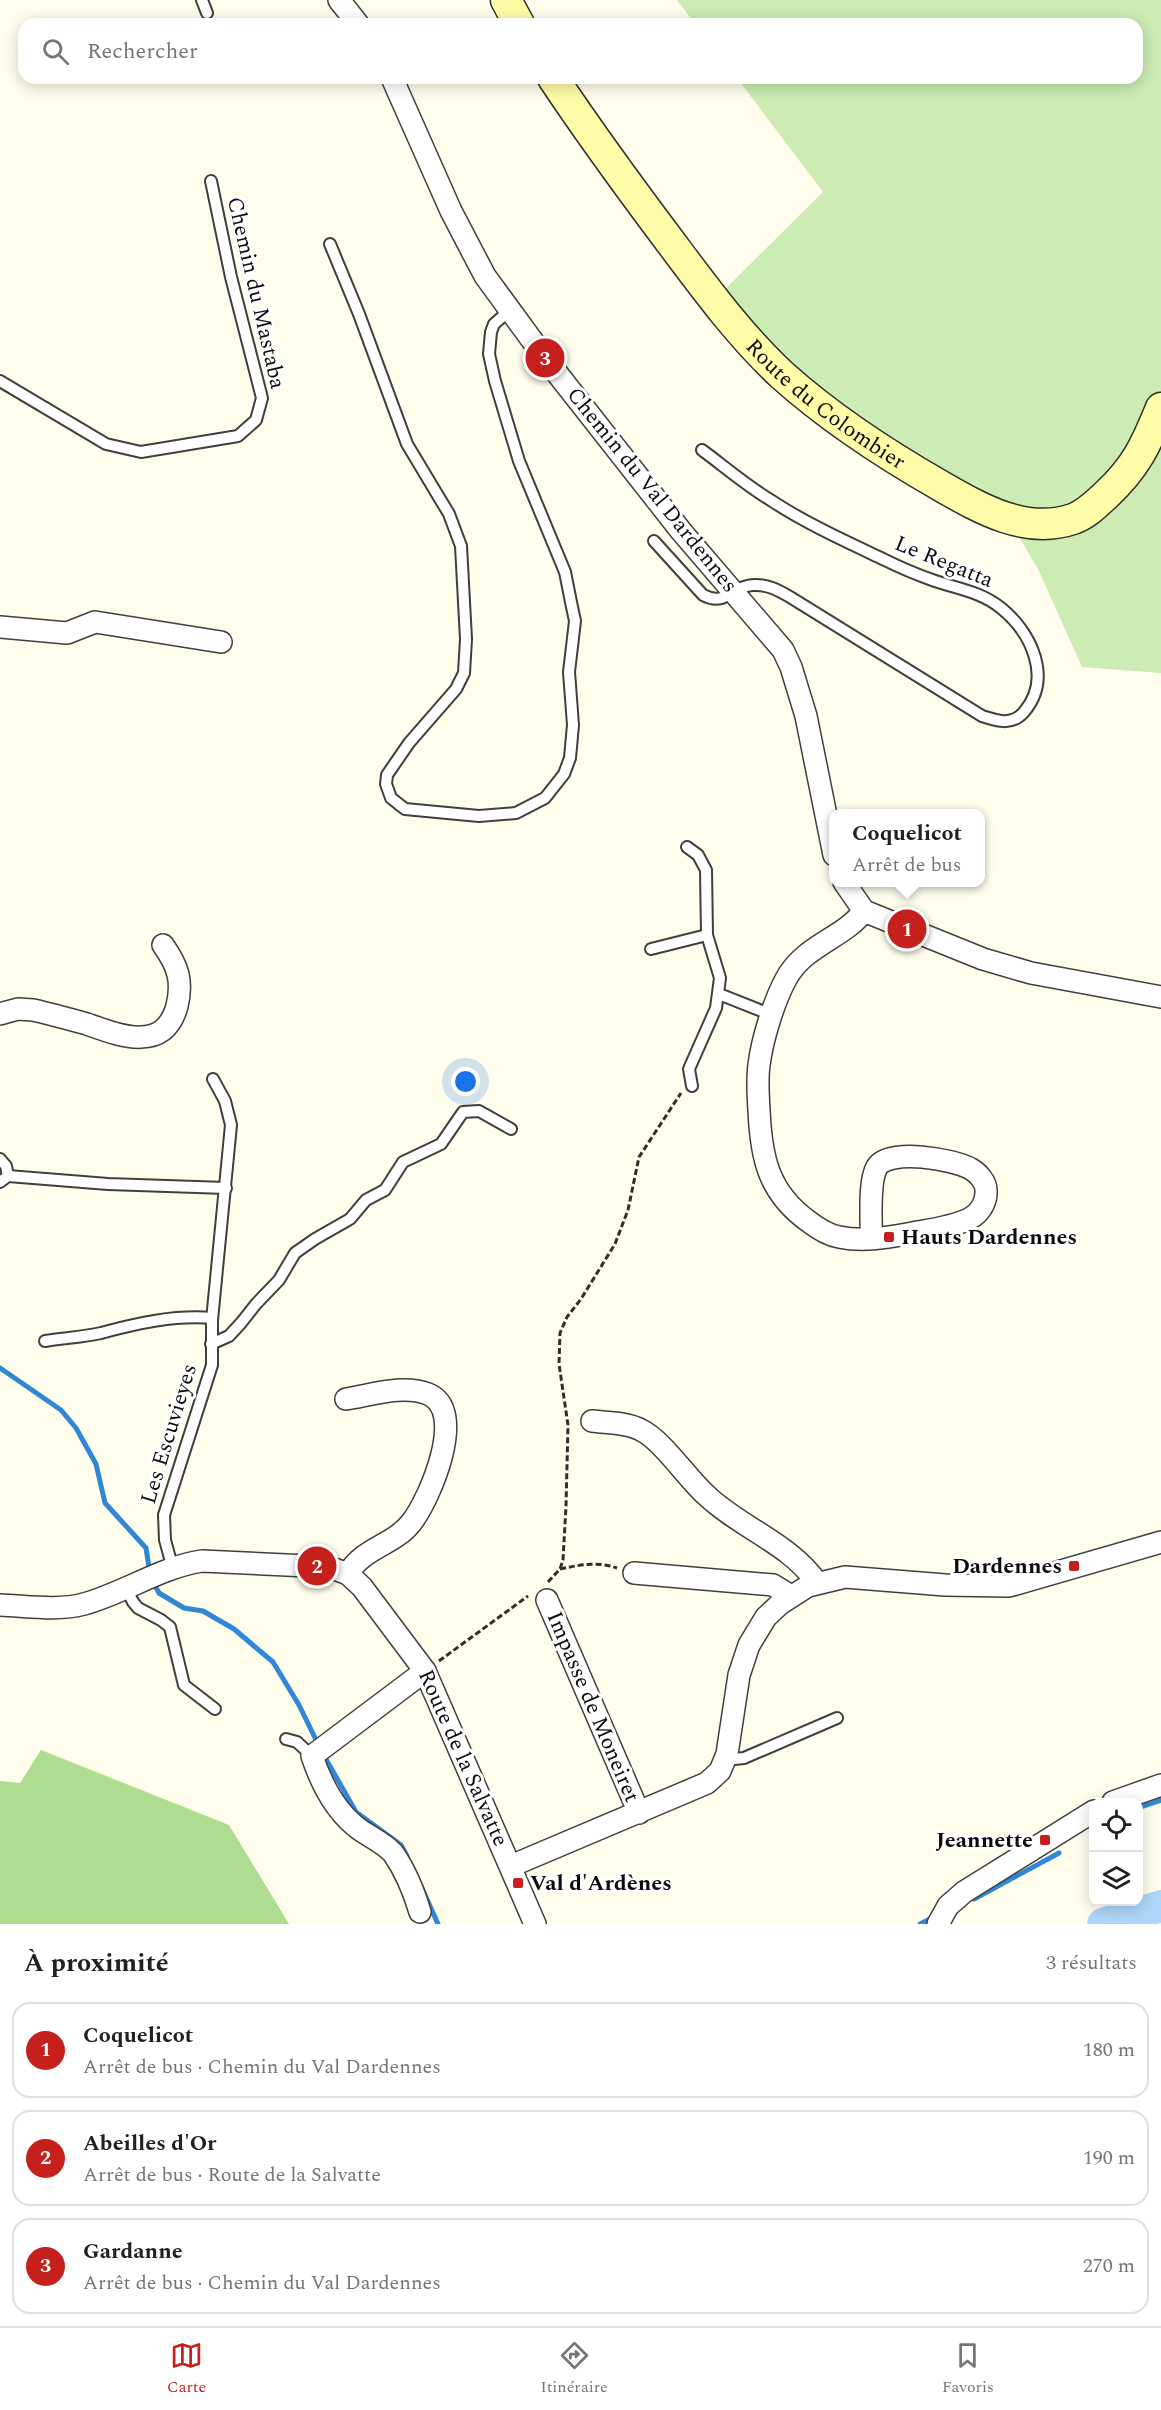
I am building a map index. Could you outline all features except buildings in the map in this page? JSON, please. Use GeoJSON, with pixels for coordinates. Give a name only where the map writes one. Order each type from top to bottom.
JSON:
{"type":"FeatureCollection","features":[{"type":"Feature","properties":{"kind":"street"},"geometry":{"type":"LineString","coordinates":[[339,0],[353,18]]}},
{"type":"Feature","properties":{"kind":"street"},"geometry":{"type":"LineString","coordinates":[[506,0],[516,18]]}},
{"type":"Feature","properties":{"kind":"street","name":"Chemin du Val Dardennes"},"geometry":{"type":"LineString","coordinates":[[395,84],[470,250],[485,276],[681,531],[783,650],[791,667],[808,724],[829,830]]}},
{"type":"Feature","properties":{"kind":"street","name":"Route du Colombier"},"geometry":{"type":"LineString","coordinates":[[557,84],[605,154],[683,259],[760,353],[798,388],[860,436],[891,457],[958,495],[1002,517],[1029,523],[1074,519],[1094,506],[1136,463],[1161,408]]}},
{"type":"Feature","properties":{"kind":"street"},"geometry":{"type":"LineString","coordinates":[[0,627],[67,633],[95,622],[221,642]]}},
{"type":"Feature","properties":{"kind":"street"},"geometry":{"type":"LineString","coordinates":[[847,887],[864,911],[1011,968],[1161,997]]}},
{"type":"Feature","properties":{"kind":"street"},"geometry":{"type":"LineString","coordinates":[[864,911],[853,923],[823,941],[791,970],[773,1016],[759,1065],[758,1083],[760,1137],[768,1172],[779,1193],[796,1212],[819,1229],[838,1237],[871,1239],[940,1228],[969,1219],[984,1205],[987,1191],[985,1184],[972,1169],[961,1165],[907,1155],[885,1160],[878,1165],[873,1181],[871,1239]]}},
{"type":"Feature","properties":{"kind":"street"},"geometry":{"type":"LineString","coordinates":[[0,1014],[18,1009],[33,1010],[130,1038],[152,1035],[170,1023],[177,1006],[179,973],[164,945]]}},
{"type":"Feature","properties":{"kind":"street"},"geometry":{"type":"LineString","coordinates":[[0,1605],[70,1606],[89,1602],[158,1575],[202,1561],[330,1567],[348,1574],[361,1557],[389,1541],[411,1524],[426,1495],[441,1455],[446,1412],[438,1400],[419,1391],[387,1392],[346,1399]]}},
{"type":"Feature","properties":{"kind":"street"},"geometry":{"type":"LineString","coordinates":[[592,1421],[628,1425],[643,1430],[705,1495],[794,1559],[810,1573],[817,1583]]}},
{"type":"Feature","properties":{"kind":"street"},"geometry":{"type":"LineString","coordinates":[[511,1866],[707,1783],[720,1771],[731,1735],[739,1675],[749,1645],[766,1617],[791,1596],[817,1583],[845,1577],[945,1585],[1009,1586],[1161,1542]]}},
{"type":"Feature","properties":{"kind":"street"},"geometry":{"type":"LineString","coordinates":[[634,1573],[772,1585],[791,1596]]}},
{"type":"Feature","properties":{"kind":"street","name":"Route de la Salvatte"},"geometry":{"type":"LineString","coordinates":[[348,1574],[362,1587],[387,1618],[425,1671],[535,1924]]}},
{"type":"Feature","properties":{"kind":"street","name":"Impasse de Moneiret"},"geometry":{"type":"LineString","coordinates":[[542,1593],[639,1813]]}},
{"type":"Feature","properties":{"kind":"street"},"geometry":{"type":"LineString","coordinates":[[420,1912],[393,1854],[354,1825],[337,1807],[321,1779],[319,1752],[425,1671]]}},
{"type":"Feature","properties":{"kind":"street"},"geometry":{"type":"LineString","coordinates":[[1126,1798],[1161,1785]]}},
{"type":"Feature","properties":{"kind":"street"},"geometry":{"type":"LineString","coordinates":[[942,1916],[976,1883],[1089,1814]]}},
{"type":"Feature","properties":{"kind":"lane"},"geometry":{"type":"LineString","coordinates":[[202,0],[207,13]]}},
{"type":"Feature","properties":{"kind":"lane","name":"Chemin du Mastaba"},"geometry":{"type":"LineString","coordinates":[[0,381],[106,444],[141,452],[237,436],[256,420],[262,398],[231,277],[211,181]]}},
{"type":"Feature","properties":{"kind":"lane"},"geometry":{"type":"LineString","coordinates":[[330,244],[359,314],[407,444],[449,514],[461,546],[466,639],[464,673],[456,689],[409,743],[387,775],[386,784],[390,798],[405,810],[480,816],[516,813],[545,798],[564,774],[570,758],[573,725],[569,672],[575,621],[565,572],[519,461],[489,354],[489,340],[494,324],[510,310]]}},
{"type":"Feature","properties":{"kind":"lane","name":"Le Regatta"},"geometry":{"type":"LineString","coordinates":[[702,450],[772,502],[803,519],[884,560],[936,582],[974,592],[1002,608],[1023,631],[1035,655],[1037,678],[1031,699],[1020,716],[1012,720],[1003,722],[982,716],[777,590],[752,585],[734,593]]}},
{"type":"Feature","properties":{"kind":"lane"},"geometry":{"type":"LineString","coordinates":[[654,541],[703,595],[715,599],[734,593]]}},
{"type":"Feature","properties":{"kind":"lane"},"geometry":{"type":"LineString","coordinates":[[687,847],[698,855],[706,870],[707,934],[719,969],[717,1008],[689,1068],[691,1081]]}},
{"type":"Feature","properties":{"kind":"lane"},"geometry":{"type":"LineString","coordinates":[[651,949],[707,934]]}},
{"type":"Feature","properties":{"kind":"lane"},"geometry":{"type":"LineString","coordinates":[[719,994],[773,1016]]}},
{"type":"Feature","properties":{"kind":"lane","name":"Les Escuvieyes"},"geometry":{"type":"LineString","coordinates":[[158,1575],[165,1540],[164,1515],[211,1370],[212,1318],[231,1125],[225,1101],[213,1079]]}},
{"type":"Feature","properties":{"kind":"lane","name":"Les Escuvieyes"},"geometry":{"type":"LineString","coordinates":[[211,1344],[229,1336],[241,1323],[279,1280],[295,1253],[350,1219],[366,1200],[385,1190],[403,1162],[441,1144],[463,1112],[479,1110],[511,1130]]}},
{"type":"Feature","properties":{"kind":"lane"},"geometry":{"type":"LineString","coordinates":[[0,1159],[5,1162],[4,1179],[226,1188]]}},
{"type":"Feature","properties":{"kind":"lane"},"geometry":{"type":"LineString","coordinates":[[45,1341],[99,1333],[141,1323],[197,1317],[212,1318]]}},
{"type":"Feature","properties":{"kind":"lane"},"geometry":{"type":"LineString","coordinates":[[126,1588],[133,1602],[170,1627],[184,1685],[215,1709]]}},
{"type":"Feature","properties":{"kind":"lane"},"geometry":{"type":"LineString","coordinates":[[725,1760],[744,1758],[837,1718]]}},
{"type":"Feature","properties":{"kind":"lane"},"geometry":{"type":"LineString","coordinates":[[286,1738],[319,1752]]}},
{"type":"Feature","properties":{"kind":"path"},"geometry":{"type":"LineString","coordinates":[[425,1671],[542,1593],[560,1569],[566,1506],[568,1440],[567,1411],[559,1364],[560,1334],[567,1317],[609,1255],[623,1227],[639,1157],[691,1081]]}},
{"type":"Feature","properties":{"kind":"path"},"geometry":{"type":"LineString","coordinates":[[560,1569],[583,1564],[605,1563],[634,1573]]}},
{"type":"Feature","properties":{"kind":"green space"},"geometry":{"type":"Polygon","coordinates":[[[677,0],[1161,0],[1161,673],[1082,667],[1039,571],[1007,516],[878,448],[716,298],[823,192],[742,84],[1143,84],[1143,18],[690,18],[677,0]]]}},
{"type":"Feature","properties":{"kind":"green space"},"geometry":{"type":"Polygon","coordinates":[[[41,1750],[229,1825],[289,1924],[0,1924],[0,1781],[20,1783],[41,1750]]]}},
{"type":"Feature","properties":{"kind":"waterway"},"geometry":{"type":"LineString","coordinates":[[0,1368],[61,1410],[76,1428],[96,1464],[105,1503],[146,1548],[150,1574]]}},
{"type":"Feature","properties":{"kind":"waterway"},"geometry":{"type":"LineString","coordinates":[[153,1582],[159,1593],[184,1608],[203,1611],[234,1629],[273,1662],[299,1705],[319,1746]]}},
{"type":"Feature","properties":{"kind":"waterway"},"geometry":{"type":"LineString","coordinates":[[323,1754],[356,1812],[401,1845],[407,1856]]}},
{"type":"Feature","properties":{"kind":"waterway"},"geometry":{"type":"LineString","coordinates":[[1143,1806],[1161,1800]]}},
{"type":"Feature","properties":{"kind":"waterway"},"geometry":{"type":"LineString","coordinates":[[974,1899],[1059,1853]]}},
{"type":"Feature","properties":{"kind":"waterway"},"geometry":{"type":"LineString","coordinates":[[421,1886],[438,1924]]}},
{"type":"Feature","properties":{"kind":"waterway"},"geometry":{"type":"LineString","coordinates":[[1103,1924],[1161,1906]]}},
{"type":"Feature","properties":{"kind":"waterway"},"geometry":{"type":"LineString","coordinates":[[920,1924],[934,1917]]}},
{"type":"Feature","properties":{"kind":"place","name":"Gardanne"},"geometry":{"type":"Point","coordinates":[545,358]}},
{"type":"Feature","properties":{"kind":"place","name":"Coquelicot"},"geometry":{"type":"Point","coordinates":[907,929]}},
{"type":"Feature","properties":{"kind":"place","name":"Hauts Dardennes"},"geometry":{"type":"Point","coordinates":[889,1237]}},
{"type":"Feature","properties":{"kind":"place","name":"Abeilles d'Or"},"geometry":{"type":"Point","coordinates":[317,1566]}},
{"type":"Feature","properties":{"kind":"place","name":"Dardennes"},"geometry":{"type":"Point","coordinates":[1074,1566]}},
{"type":"Feature","properties":{"kind":"place","name":"Jeannette"},"geometry":{"type":"Point","coordinates":[1045,1840]}},
{"type":"Feature","properties":{"kind":"place","name":"Val d'Ardènes"},"geometry":{"type":"Point","coordinates":[518,1883]}}]}
